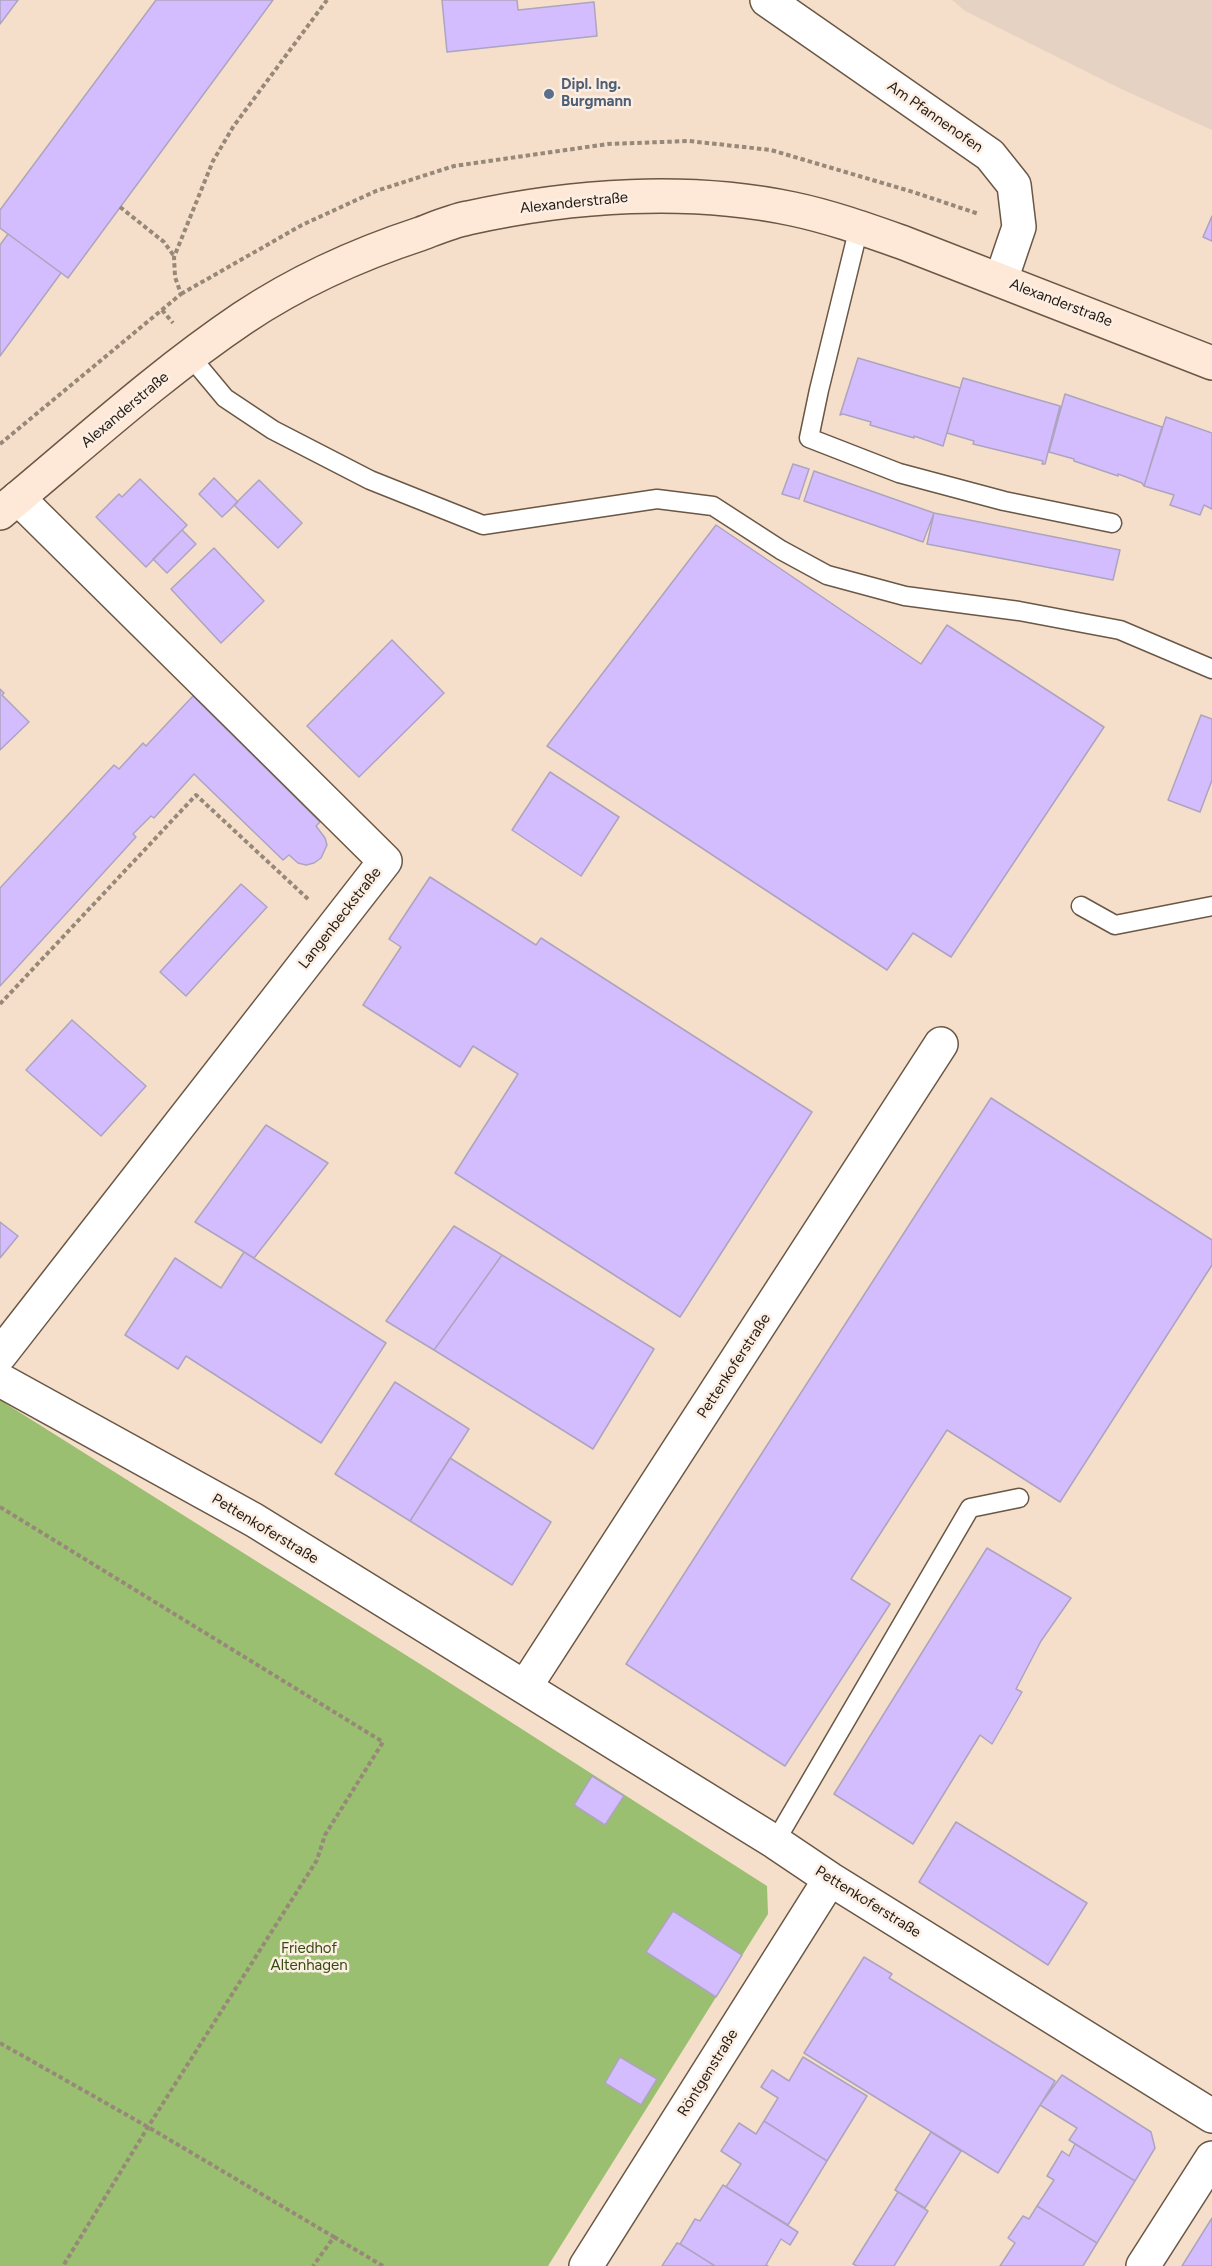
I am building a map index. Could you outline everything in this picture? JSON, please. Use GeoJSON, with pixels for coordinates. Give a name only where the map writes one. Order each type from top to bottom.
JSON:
{"type":"FeatureCollection","features":[{"type":"Feature","properties":{"kind":"main road","name":"Alexanderstraße"},"geometry":{"type":"LineString","coordinates":[[9,506],[190,356],[244,318],[293,288],[384,246],[465,218],[551,203],[636,196],[723,200],[792,209],[859,228],[1001,280],[1212,363]]}},
{"type":"Feature","properties":{"kind":"street","name":"Am Pfannenofen"},"geometry":{"type":"LineString","coordinates":[[767,0],[990,155],[1014,185],[1019,227],[1001,280]]}},
{"type":"Feature","properties":{"kind":"street","name":"Langenbeckstraße"},"geometry":{"type":"LineString","coordinates":[[0,1355],[385,861],[9,506]]}},
{"type":"Feature","properties":{"kind":"street","name":"Pettenkoferstraße"},"geometry":{"type":"LineString","coordinates":[[525,1687],[941,1044]]}},
{"type":"Feature","properties":{"kind":"street","name":"Pettenkoferstraße"},"geometry":{"type":"LineString","coordinates":[[0,1380],[254,1520],[775,1842],[830,1879],[1212,2116]]}},
{"type":"Feature","properties":{"kind":"street","name":"Röntgenstraße"},"geometry":{"type":"LineString","coordinates":[[586,2266],[830,1879]]}},
{"type":"Feature","properties":{"kind":"street"},"geometry":{"type":"LineString","coordinates":[[1143,2266],[1212,2157]]}},
{"type":"Feature","properties":{"kind":"lane"},"geometry":{"type":"LineString","coordinates":[[859,228],[809,438],[899,472],[1004,501],[1112,523]]}},
{"type":"Feature","properties":{"kind":"lane"},"geometry":{"type":"LineString","coordinates":[[190,356],[225,398],[273,430],[370,480],[483,525],[657,499],[713,506],[781,550],[827,575],[905,596],[1019,611],[1120,630],[1212,669]]}},
{"type":"Feature","properties":{"kind":"lane"},"geometry":{"type":"LineString","coordinates":[[1080,906],[1115,925],[1212,906]]}},
{"type":"Feature","properties":{"kind":"lane"},"geometry":{"type":"LineString","coordinates":[[775,1842],[970,1509],[1018,1498]]}},
{"type":"Feature","properties":{"kind":"path"},"geometry":{"type":"LineString","coordinates":[[0,444],[181,294],[175,277],[174,257],[222,143],[327,0]]}},
{"type":"Feature","properties":{"kind":"path"},"geometry":{"type":"LineString","coordinates":[[120,207],[164,242],[174,257]]}},
{"type":"Feature","properties":{"kind":"path"},"geometry":{"type":"LineString","coordinates":[[0,1004],[196,795],[335,924]]}},
{"type":"Feature","properties":{"kind":"path"},"geometry":{"type":"LineString","coordinates":[[0,1507],[383,1742],[325,1835],[317,1860],[63,2266]]}},
{"type":"Feature","properties":{"kind":"path"},"geometry":{"type":"LineString","coordinates":[[0,2043],[148,2127],[383,2266]]}},
{"type":"Feature","properties":{"kind":"path"},"geometry":{"type":"LineString","coordinates":[[313,2266],[334,2236]]}},
{"type":"Feature","properties":{"kind":"shaded area"},"geometry":{"type":"Polygon","coordinates":[[[952,0],[1212,0],[1212,130],[1119,88],[965,11],[952,0]]]}},
{"type":"Feature","properties":{"kind":"green space","name":"Friedhof Altenhagen"},"geometry":{"type":"Polygon","coordinates":[[[0,1400],[428,1669],[767,1886],[768,1914],[548,2266],[0,2266],[0,1400]]]}},
{"type":"Feature","properties":{"kind":"building"},"geometry":{"type":"Polygon","coordinates":[[[0,0],[18,0],[0,24],[0,0]]]}},
{"type":"Feature","properties":{"kind":"building"},"geometry":{"type":"Polygon","coordinates":[[[156,0],[273,0],[68,278],[0,228],[0,210],[156,0]]]}},
{"type":"Feature","properties":{"kind":"building"},"geometry":{"type":"Polygon","coordinates":[[[442,0],[517,0],[518,10],[594,2],[597,36],[447,52],[442,0]]]}},
{"type":"Feature","properties":{"kind":"building"},"geometry":{"type":"Polygon","coordinates":[[[1212,216],[1212,241],[1203,237],[1212,216]]]}},
{"type":"Feature","properties":{"kind":"building"},"geometry":{"type":"Polygon","coordinates":[[[8,234],[61,273],[0,356],[0,245],[8,234]]]}},
{"type":"Feature","properties":{"kind":"building"},"geometry":{"type":"Polygon","coordinates":[[[858,358],[960,388],[943,446],[870,425],[871,422],[840,415],[858,358]]]}},
{"type":"Feature","properties":{"kind":"building"},"geometry":{"type":"Polygon","coordinates":[[[963,378],[1060,406],[1045,464],[1042,464],[1043,461],[973,444],[974,441],[947,433],[963,378]]]}},
{"type":"Feature","properties":{"kind":"building"},"geometry":{"type":"Polygon","coordinates":[[[1065,394],[1162,427],[1144,486],[1142,483],[1118,474],[1118,476],[1049,452],[1065,394]]]}},
{"type":"Feature","properties":{"kind":"building"},"geometry":{"type":"Polygon","coordinates":[[[1166,417],[1212,433],[1212,509],[1204,505],[1200,515],[1170,505],[1174,495],[1144,486],[1166,417]]]}},
{"type":"Feature","properties":{"kind":"building"},"geometry":{"type":"Polygon","coordinates":[[[793,464],[809,469],[799,499],[782,494],[793,464]]]}},
{"type":"Feature","properties":{"kind":"building"},"geometry":{"type":"Polygon","coordinates":[[[814,471],[934,513],[923,542],[804,501],[814,471]]]}},
{"type":"Feature","properties":{"kind":"building"},"geometry":{"type":"Polygon","coordinates":[[[214,478],[238,502],[222,517],[199,494],[214,478]]]}},
{"type":"Feature","properties":{"kind":"building"},"geometry":{"type":"Polygon","coordinates":[[[140,479],[187,525],[146,567],[96,517],[119,494],[122,497],[140,479]]]}},
{"type":"Feature","properties":{"kind":"building"},"geometry":{"type":"Polygon","coordinates":[[[259,480],[302,523],[278,548],[234,505],[259,480]]]}},
{"type":"Feature","properties":{"kind":"building"},"geometry":{"type":"Polygon","coordinates":[[[934,513],[1120,550],[1113,580],[927,544],[934,513]]]}},
{"type":"Feature","properties":{"kind":"building"},"geometry":{"type":"Polygon","coordinates":[[[716,525],[921,664],[947,625],[1104,727],[951,957],[913,933],[887,970],[547,746],[716,525]]]}},
{"type":"Feature","properties":{"kind":"building"},"geometry":{"type":"Polygon","coordinates":[[[182,530],[196,544],[167,573],[153,559],[182,530]]]}},
{"type":"Feature","properties":{"kind":"building"},"geometry":{"type":"Polygon","coordinates":[[[214,548],[264,601],[221,643],[171,589],[214,548]]]}},
{"type":"Feature","properties":{"kind":"building"},"geometry":{"type":"Polygon","coordinates":[[[392,640],[444,693],[359,777],[307,726],[392,640]]]}},
{"type":"Feature","properties":{"kind":"building"},"geometry":{"type":"Polygon","coordinates":[[[0,689],[4,693],[2,695],[29,722],[0,750],[0,689]]]}},
{"type":"Feature","properties":{"kind":"building"},"geometry":{"type":"Polygon","coordinates":[[[193,696],[320,822],[316,826],[327,845],[321,858],[306,865],[298,863],[289,855],[283,860],[194,774],[154,818],[151,816],[133,834],[136,837],[0,986],[0,888],[114,765],[119,769],[143,743],[146,746],[193,696]]]}},
{"type":"Feature","properties":{"kind":"building"},"geometry":{"type":"Polygon","coordinates":[[[1201,715],[1212,719],[1212,780],[1200,812],[1168,800],[1201,715]]]}},
{"type":"Feature","properties":{"kind":"building"},"geometry":{"type":"Polygon","coordinates":[[[550,772],[619,817],[581,876],[512,830],[550,772]]]}},
{"type":"Feature","properties":{"kind":"building"},"geometry":{"type":"Polygon","coordinates":[[[430,877],[536,945],[541,938],[812,1112],[680,1317],[455,1173],[518,1074],[473,1046],[460,1067],[363,1005],[401,947],[389,939],[430,877]]]}},
{"type":"Feature","properties":{"kind":"building"},"geometry":{"type":"Polygon","coordinates":[[[241,884],[267,907],[186,996],[160,972],[241,884]]]}},
{"type":"Feature","properties":{"kind":"building"},"geometry":{"type":"Polygon","coordinates":[[[72,1020],[146,1086],[101,1136],[26,1070],[72,1020]]]}},
{"type":"Feature","properties":{"kind":"building"},"geometry":{"type":"Polygon","coordinates":[[[991,1098],[1212,1240],[1212,1265],[1060,1502],[947,1430],[851,1579],[890,1604],[785,1766],[626,1664],[991,1098]]]}},
{"type":"Feature","properties":{"kind":"building"},"geometry":{"type":"Polygon","coordinates":[[[266,1125],[328,1163],[254,1258],[195,1222],[266,1125]]]}},
{"type":"Feature","properties":{"kind":"building"},"geometry":{"type":"Polygon","coordinates":[[[0,1222],[18,1236],[0,1258],[0,1222]]]}},
{"type":"Feature","properties":{"kind":"building"},"geometry":{"type":"Polygon","coordinates":[[[454,1226],[502,1255],[434,1350],[386,1321],[454,1226]]]}},
{"type":"Feature","properties":{"kind":"building"},"geometry":{"type":"Polygon","coordinates":[[[244,1252],[386,1343],[321,1443],[186,1356],[178,1369],[125,1335],[175,1258],[221,1288],[244,1252]]]}},
{"type":"Feature","properties":{"kind":"building"},"geometry":{"type":"Polygon","coordinates":[[[502,1255],[654,1349],[593,1449],[434,1350],[502,1255]]]}},
{"type":"Feature","properties":{"kind":"building"},"geometry":{"type":"Polygon","coordinates":[[[395,1382],[469,1429],[410,1521],[335,1474],[395,1382]]]}},
{"type":"Feature","properties":{"kind":"building"},"geometry":{"type":"Polygon","coordinates":[[[450,1458],[551,1522],[512,1585],[410,1521],[450,1458]]]}},
{"type":"Feature","properties":{"kind":"building"},"geometry":{"type":"Polygon","coordinates":[[[987,1548],[1071,1598],[1041,1641],[1016,1689],[1022,1692],[992,1744],[980,1735],[913,1844],[834,1794],[987,1548]]]}},
{"type":"Feature","properties":{"kind":"building"},"geometry":{"type":"Polygon","coordinates":[[[592,1776],[624,1796],[605,1825],[574,1805],[592,1776]]]}},
{"type":"Feature","properties":{"kind":"building"},"geometry":{"type":"Polygon","coordinates":[[[956,1822],[1087,1903],[1048,1965],[919,1882],[956,1822]]]}},
{"type":"Feature","properties":{"kind":"building"},"geometry":{"type":"Polygon","coordinates":[[[673,1911],[742,1955],[716,1997],[646,1952],[673,1911]]]}},
{"type":"Feature","properties":{"kind":"building"},"geometry":{"type":"Polygon","coordinates":[[[864,1957],[892,1974],[889,1978],[1055,2081],[998,2173],[804,2053],[864,1957]]]}},
{"type":"Feature","properties":{"kind":"building"},"geometry":{"type":"Polygon","coordinates":[[[620,2057],[657,2079],[641,2105],[605,2083],[620,2057]]]}},
{"type":"Feature","properties":{"kind":"building"},"geometry":{"type":"Polygon","coordinates":[[[803,2057],[867,2096],[827,2161],[764,2121],[778,2098],[761,2087],[772,2070],[789,2081],[803,2057]]]}},
{"type":"Feature","properties":{"kind":"building"},"geometry":{"type":"Polygon","coordinates":[[[1062,2075],[1151,2132],[1155,2148],[1135,2181],[1069,2140],[1077,2128],[1040,2105],[1062,2075]]]}},
{"type":"Feature","properties":{"kind":"building"},"geometry":{"type":"Polygon","coordinates":[[[764,2121],[827,2161],[788,2225],[726,2187],[741,2164],[721,2151],[739,2123],[756,2134],[764,2121]]]}},
{"type":"Feature","properties":{"kind":"building"},"geometry":{"type":"Polygon","coordinates":[[[931,2132],[961,2151],[925,2208],[895,2190],[931,2132]]]}},
{"type":"Feature","properties":{"kind":"building"},"geometry":{"type":"Polygon","coordinates":[[[1075,2144],[1135,2181],[1097,2243],[1037,2206],[1054,2180],[1047,2176],[1062,2151],[1069,2156],[1075,2144]]]}},
{"type":"Feature","properties":{"kind":"building"},"geometry":{"type":"Polygon","coordinates":[[[723,2185],[798,2232],[790,2245],[781,2239],[766,2265],[768,2266],[715,2266],[680,2244],[695,2219],[700,2221],[723,2185]]]}},
{"type":"Feature","properties":{"kind":"building"},"geometry":{"type":"Polygon","coordinates":[[[898,2192],[928,2211],[894,2266],[857,2266],[853,2264],[898,2192]]]}},
{"type":"Feature","properties":{"kind":"building"},"geometry":{"type":"Polygon","coordinates":[[[1037,2206],[1097,2243],[1083,2266],[1000,2266],[1015,2243],[1008,2238],[1023,2216],[1029,2219],[1037,2206]]]}},
{"type":"Feature","properties":{"kind":"building"},"geometry":{"type":"Polygon","coordinates":[[[1212,2218],[1212,2266],[1182,2266],[1212,2218]]]}},
{"type":"Feature","properties":{"kind":"building"},"geometry":{"type":"Polygon","coordinates":[[[677,2243],[680,2244],[715,2266],[662,2266],[677,2243]]]}},
{"type":"Feature","properties":{"kind":"place","name":"Dipl. Ing. Burgmann"},"geometry":{"type":"Point","coordinates":[549,94]}}]}
